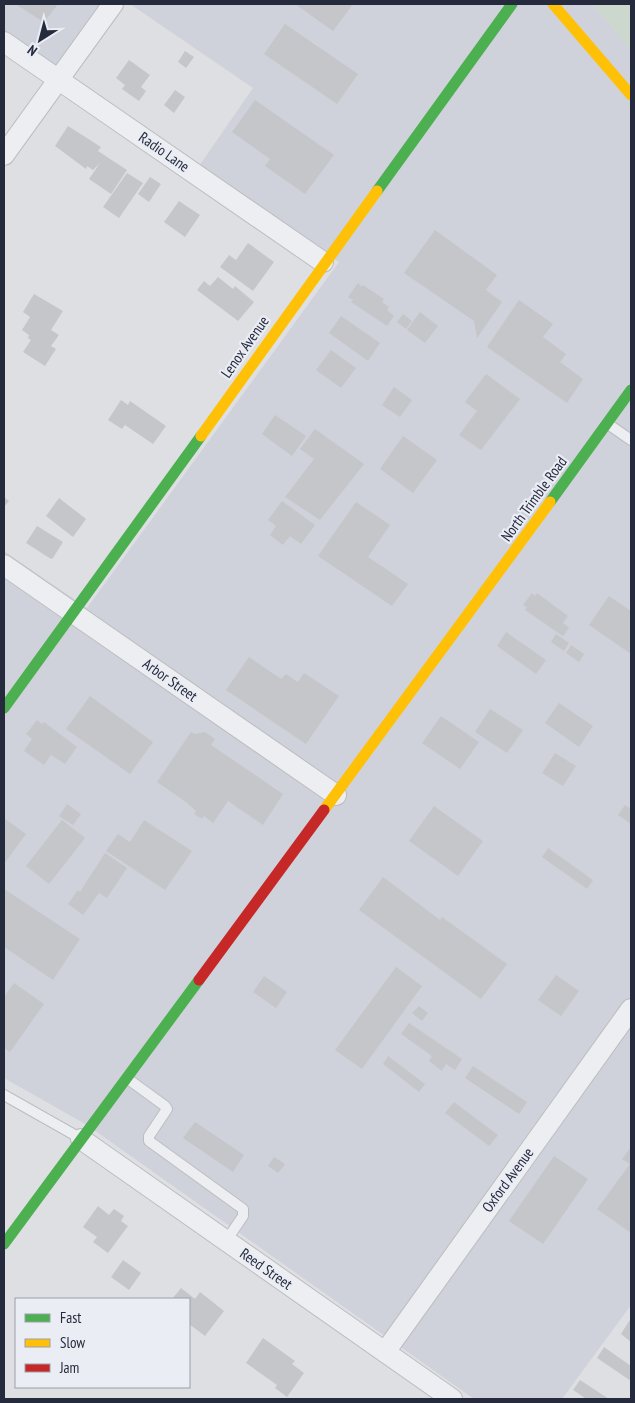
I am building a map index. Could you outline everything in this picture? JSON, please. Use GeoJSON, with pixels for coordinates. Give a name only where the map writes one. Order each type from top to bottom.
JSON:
{"type":"FeatureCollection","features":[{"type":"Feature","properties":{"kind":"main road","name":"Lenox Avenue"},"geometry":{"type":"LineString","coordinates":[[4,708],[512,4]]}},
{"type":"Feature","properties":{"kind":"main road"},"geometry":{"type":"LineString","coordinates":[[553,4],[631,95]]}},
{"type":"Feature","properties":{"kind":"main road","name":"North Trimble Road"},"geometry":{"type":"LineString","coordinates":[[4,1244],[125,1077],[336,795],[631,390]]}},
{"type":"Feature","properties":{"kind":"street"},"geometry":{"type":"LineString","coordinates":[[4,155],[113,4]]}},
{"type":"Feature","properties":{"kind":"street","name":"Radio Lane"},"geometry":{"type":"LineString","coordinates":[[4,42],[324,262]]}},
{"type":"Feature","properties":{"kind":"street","name":"Arbor Street"},"geometry":{"type":"LineString","coordinates":[[4,566],[336,795]]}},
{"type":"Feature","properties":{"kind":"street","name":"Oxford Avenue"},"geometry":{"type":"LineString","coordinates":[[385,1352],[631,1009]]}},
{"type":"Feature","properties":{"kind":"street","name":"Reed Street"},"geometry":{"type":"LineString","coordinates":[[81,1139],[452,1399]]}},
{"type":"Feature","properties":{"kind":"lane"},"geometry":{"type":"LineString","coordinates":[[607,423],[631,440]]}},
{"type":"Feature","properties":{"kind":"lane"},"geometry":{"type":"LineString","coordinates":[[125,1077],[165,1106],[166,1109],[149,1136],[149,1140],[243,1209],[243,1216],[226,1241]]}},
{"type":"Feature","properties":{"kind":"lane"},"geometry":{"type":"LineString","coordinates":[[4,1095],[81,1139]]}},
{"type":"Feature","properties":{"kind":"shaded area"},"geometry":{"type":"Polygon","coordinates":[[[4,4],[108,4],[56,67],[4,31],[4,4]]]}},
{"type":"Feature","properties":{"kind":"shaded area"},"geometry":{"type":"Polygon","coordinates":[[[130,4],[592,4],[631,50],[631,1305],[562,1399],[474,1399],[87,1125],[4,1078],[4,551],[87,608],[339,262],[199,166],[253,88],[130,4]]]}},
{"type":"Feature","properties":{"kind":"shaded area"},"geometry":{"type":"Polygon","coordinates":[[[592,4],[631,4],[631,50],[592,4]]]}},
{"type":"Feature","properties":{"kind":"building"},"geometry":{"type":"Polygon","coordinates":[[[15,4],[58,4],[44,22],[15,4]]]}},
{"type":"Feature","properties":{"kind":"building"},"geometry":{"type":"Polygon","coordinates":[[[295,4],[353,4],[333,31],[295,4]]]}},
{"type":"Feature","properties":{"kind":"building"},"geometry":{"type":"Polygon","coordinates":[[[285,24],[358,74],[337,104],[264,54],[285,24]]]}},
{"type":"Feature","properties":{"kind":"building"},"geometry":{"type":"Polygon","coordinates":[[[185,51],[194,57],[186,68],[178,62],[185,51]]]}},
{"type":"Feature","properties":{"kind":"building"},"geometry":{"type":"Polygon","coordinates":[[[129,60],[150,75],[141,87],[146,91],[139,101],[122,89],[125,85],[116,78],[129,60]]]}},
{"type":"Feature","properties":{"kind":"building"},"geometry":{"type":"Polygon","coordinates":[[[175,90],[185,97],[174,113],[164,105],[175,90]]]}},
{"type":"Feature","properties":{"kind":"building"},"geometry":{"type":"Polygon","coordinates":[[[255,100],[334,155],[305,194],[265,166],[270,159],[232,132],[255,100]]]}},
{"type":"Feature","properties":{"kind":"building"},"geometry":{"type":"Polygon","coordinates":[[[68,126],[101,147],[98,151],[127,170],[111,194],[89,179],[100,163],[93,170],[87,166],[86,169],[55,146],[68,126]]]}},
{"type":"Feature","properties":{"kind":"building"},"geometry":{"type":"Polygon","coordinates":[[[127,173],[143,183],[119,218],[103,207],[127,173]]]}},
{"type":"Feature","properties":{"kind":"building"},"geometry":{"type":"Polygon","coordinates":[[[150,177],[161,184],[149,202],[138,194],[150,177]]]}},
{"type":"Feature","properties":{"kind":"building"},"geometry":{"type":"Polygon","coordinates":[[[179,201],[200,215],[185,237],[164,222],[179,201]]]}},
{"type":"Feature","properties":{"kind":"building"},"geometry":{"type":"Polygon","coordinates":[[[435,230],[497,275],[486,290],[502,302],[477,338],[474,321],[404,273],[435,230]]]}},
{"type":"Feature","properties":{"kind":"building"},"geometry":{"type":"Polygon","coordinates":[[[248,243],[274,262],[253,291],[220,267],[229,255],[236,260],[248,243]]]}},
{"type":"Feature","properties":{"kind":"building"},"geometry":{"type":"Polygon","coordinates":[[[218,277],[233,289],[235,286],[254,302],[238,321],[197,290],[204,281],[210,286],[218,277]]]}},
{"type":"Feature","properties":{"kind":"building"},"geometry":{"type":"Polygon","coordinates":[[[358,283],[384,299],[382,302],[389,307],[387,310],[394,316],[387,326],[351,302],[353,300],[348,297],[358,283]]]}},
{"type":"Feature","properties":{"kind":"building"},"geometry":{"type":"Polygon","coordinates":[[[34,294],[63,311],[51,330],[59,335],[51,346],[56,349],[45,366],[23,352],[31,340],[28,338],[29,335],[22,330],[30,317],[23,312],[34,294]]]}},
{"type":"Feature","properties":{"kind":"building"},"geometry":{"type":"Polygon","coordinates":[[[519,300],[553,324],[543,337],[566,354],[560,362],[583,379],[567,403],[487,347],[519,300]]]}},
{"type":"Feature","properties":{"kind":"building"},"geometry":{"type":"Polygon","coordinates":[[[420,312],[438,326],[425,343],[407,330],[420,312]]]}},
{"type":"Feature","properties":{"kind":"building"},"geometry":{"type":"Polygon","coordinates":[[[403,314],[412,321],[406,329],[397,322],[403,314]]]}},
{"type":"Feature","properties":{"kind":"building"},"geometry":{"type":"Polygon","coordinates":[[[341,316],[380,343],[368,361],[329,333],[341,316]]]}},
{"type":"Feature","properties":{"kind":"building"},"geometry":{"type":"Polygon","coordinates":[[[331,350],[356,368],[341,388],[316,370],[331,350]]]}},
{"type":"Feature","properties":{"kind":"building"},"geometry":{"type":"Polygon","coordinates":[[[486,374],[520,399],[481,450],[459,435],[477,411],[465,402],[486,374]]]}},
{"type":"Feature","properties":{"kind":"building"},"geometry":{"type":"Polygon","coordinates":[[[394,387],[412,400],[400,417],[382,405],[394,387]]]}},
{"type":"Feature","properties":{"kind":"building"},"geometry":{"type":"Polygon","coordinates":[[[121,400],[128,405],[130,401],[166,426],[153,444],[125,425],[122,429],[108,420],[121,400]]]}},
{"type":"Feature","properties":{"kind":"building"},"geometry":{"type":"Polygon","coordinates":[[[275,415],[306,436],[292,456],[262,434],[275,415]]]}},
{"type":"Feature","properties":{"kind":"building"},"geometry":{"type":"Polygon","coordinates":[[[315,429],[364,464],[320,520],[285,497],[314,459],[300,449],[315,429]]]}},
{"type":"Feature","properties":{"kind":"building"},"geometry":{"type":"Polygon","coordinates":[[[403,436],[437,460],[413,493],[380,469],[403,436]]]}},
{"type":"Feature","properties":{"kind":"building"},"geometry":{"type":"Polygon","coordinates":[[[4,497],[9,501],[4,507],[4,497]]]}},
{"type":"Feature","properties":{"kind":"building"},"geometry":{"type":"Polygon","coordinates":[[[59,498],[86,519],[73,537],[46,516],[59,498]]]}},
{"type":"Feature","properties":{"kind":"building"},"geometry":{"type":"Polygon","coordinates":[[[282,501],[315,525],[301,544],[290,536],[283,545],[270,535],[276,526],[268,520],[282,501]]]}},
{"type":"Feature","properties":{"kind":"building"},"geometry":{"type":"Polygon","coordinates":[[[356,502],[390,525],[368,557],[408,584],[392,606],[318,556],[356,502]]]}},
{"type":"Feature","properties":{"kind":"building"},"geometry":{"type":"Polygon","coordinates":[[[37,526],[63,542],[51,559],[26,543],[37,526]]]}},
{"type":"Feature","properties":{"kind":"building"},"geometry":{"type":"Polygon","coordinates":[[[532,593],[535,596],[537,593],[568,616],[563,623],[569,628],[563,636],[525,610],[527,607],[523,605],[532,593]]]}},
{"type":"Feature","properties":{"kind":"building"},"geometry":{"type":"Polygon","coordinates":[[[609,596],[631,611],[631,654],[589,625],[609,596]]]}},
{"type":"Feature","properties":{"kind":"building"},"geometry":{"type":"Polygon","coordinates":[[[506,632],[546,660],[536,674],[497,646],[506,632]]]}},
{"type":"Feature","properties":{"kind":"building"},"geometry":{"type":"Polygon","coordinates":[[[556,634],[569,643],[564,651],[551,642],[556,634]]]}},
{"type":"Feature","properties":{"kind":"building"},"geometry":{"type":"Polygon","coordinates":[[[571,645],[584,654],[579,662],[566,653],[571,645]]]}},
{"type":"Feature","properties":{"kind":"building"},"geometry":{"type":"Polygon","coordinates":[[[249,657],[281,679],[286,674],[298,682],[304,673],[339,696],[306,744],[226,690],[249,657]]]}},
{"type":"Feature","properties":{"kind":"building"},"geometry":{"type":"Polygon","coordinates":[[[90,696],[153,742],[130,774],[66,729],[90,696]]]}},
{"type":"Feature","properties":{"kind":"building"},"geometry":{"type":"Polygon","coordinates":[[[559,703],[593,726],[579,747],[545,723],[559,703]]]}},
{"type":"Feature","properties":{"kind":"building"},"geometry":{"type":"Polygon","coordinates":[[[490,709],[523,730],[507,753],[475,732],[490,709]]]}},
{"type":"Feature","properties":{"kind":"building"},"geometry":{"type":"Polygon","coordinates":[[[441,716],[479,742],[460,769],[422,743],[441,716]]]}},
{"type":"Feature","properties":{"kind":"building"},"geometry":{"type":"Polygon","coordinates":[[[37,720],[42,724],[44,722],[77,747],[65,764],[51,755],[44,765],[24,751],[32,739],[26,734],[37,720]]]}},
{"type":"Feature","properties":{"kind":"building"},"geometry":{"type":"Polygon","coordinates":[[[191,732],[195,734],[205,732],[215,739],[211,745],[283,794],[263,825],[228,801],[213,823],[204,816],[202,819],[194,814],[196,811],[186,802],[157,782],[191,732]]]}},
{"type":"Feature","properties":{"kind":"building"},"geometry":{"type":"Polygon","coordinates":[[[555,753],[576,766],[563,786],[542,773],[555,753]]]}},
{"type":"Feature","properties":{"kind":"building"},"geometry":{"type":"Polygon","coordinates":[[[67,804],[81,814],[73,825],[59,816],[67,804]]]}},
{"type":"Feature","properties":{"kind":"building"},"geometry":{"type":"Polygon","coordinates":[[[625,805],[631,809],[631,824],[618,815],[625,805]]]}},
{"type":"Feature","properties":{"kind":"building"},"geometry":{"type":"Polygon","coordinates":[[[434,806],[483,841],[458,876],[409,841],[434,806]]]}},
{"type":"Feature","properties":{"kind":"building"},"geometry":{"type":"Polygon","coordinates":[[[4,818],[26,834],[4,864],[4,818]]]}},
{"type":"Feature","properties":{"kind":"building"},"geometry":{"type":"Polygon","coordinates":[[[62,820],[85,838],[49,884],[26,866],[62,820]]]}},
{"type":"Feature","properties":{"kind":"building"},"geometry":{"type":"Polygon","coordinates":[[[144,820],[192,851],[165,890],[106,851],[118,834],[130,842],[144,820]]]}},
{"type":"Feature","properties":{"kind":"building"},"geometry":{"type":"Polygon","coordinates":[[[548,848],[593,880],[587,889],[542,857],[548,848]]]}},
{"type":"Feature","properties":{"kind":"building"},"geometry":{"type":"Polygon","coordinates":[[[105,853],[127,868],[107,898],[99,893],[83,915],[68,904],[78,890],[80,892],[105,853]]]}},
{"type":"Feature","properties":{"kind":"building"},"geometry":{"type":"Polygon","coordinates":[[[383,877],[440,920],[442,917],[507,964],[481,999],[359,910],[383,877]]]}},
{"type":"Feature","properties":{"kind":"building"},"geometry":{"type":"Polygon","coordinates":[[[4,889],[80,939],[53,980],[4,947],[4,889]]]}},
{"type":"Feature","properties":{"kind":"building"},"geometry":{"type":"Polygon","coordinates":[[[396,967],[422,986],[362,1069],[335,1050],[396,967]]]}},
{"type":"Feature","properties":{"kind":"building"},"geometry":{"type":"Polygon","coordinates":[[[556,975],[579,991],[561,1016],[538,1000],[556,975]]]}},
{"type":"Feature","properties":{"kind":"building"},"geometry":{"type":"Polygon","coordinates":[[[264,976],[287,992],[276,1008],[253,992],[264,976]]]}},
{"type":"Feature","properties":{"kind":"building"},"geometry":{"type":"Polygon","coordinates":[[[14,983],[44,1004],[10,1052],[4,1048],[4,997],[14,983]]]}},
{"type":"Feature","properties":{"kind":"building"},"geometry":{"type":"Polygon","coordinates":[[[419,1006],[428,1013],[422,1021],[412,1013],[419,1006]]]}},
{"type":"Feature","properties":{"kind":"building"},"geometry":{"type":"Polygon","coordinates":[[[409,1023],[462,1059],[455,1070],[446,1064],[442,1071],[429,1061],[432,1056],[401,1034],[409,1023]]]}},
{"type":"Feature","properties":{"kind":"building"},"geometry":{"type":"Polygon","coordinates":[[[388,1056],[425,1084],[419,1092],[383,1064],[388,1056]]]}},
{"type":"Feature","properties":{"kind":"building"},"geometry":{"type":"Polygon","coordinates":[[[473,1066],[527,1102],[519,1114],[465,1078],[473,1066]]]}},
{"type":"Feature","properties":{"kind":"building"},"geometry":{"type":"Polygon","coordinates":[[[454,1102],[498,1135],[489,1146],[445,1113],[454,1102]]]}},
{"type":"Feature","properties":{"kind":"building"},"geometry":{"type":"Polygon","coordinates":[[[195,1122],[244,1155],[233,1172],[183,1138],[195,1122]]]}},
{"type":"Feature","properties":{"kind":"building"},"geometry":{"type":"Polygon","coordinates":[[[631,1147],[631,1233],[597,1209],[630,1164],[622,1159],[631,1147]]]}},
{"type":"Feature","properties":{"kind":"building"},"geometry":{"type":"Polygon","coordinates":[[[554,1156],[588,1179],[543,1244],[509,1221],[554,1156]]]}},
{"type":"Feature","properties":{"kind":"building"},"geometry":{"type":"Polygon","coordinates":[[[274,1157],[285,1164],[278,1173],[268,1166],[274,1157]]]}},
{"type":"Feature","properties":{"kind":"building"},"geometry":{"type":"Polygon","coordinates":[[[98,1206],[109,1215],[114,1209],[124,1216],[121,1221],[128,1226],[108,1253],[93,1242],[97,1237],[83,1227],[98,1206]]]}},
{"type":"Feature","properties":{"kind":"building"},"geometry":{"type":"Polygon","coordinates":[[[123,1260],[141,1273],[129,1290],[111,1277],[123,1260]]]}},
{"type":"Feature","properties":{"kind":"building"},"geometry":{"type":"Polygon","coordinates":[[[181,1288],[195,1299],[200,1292],[224,1311],[205,1336],[190,1325],[190,1298],[173,1298],[181,1288]]]}},
{"type":"Feature","properties":{"kind":"building"},"geometry":{"type":"Polygon","coordinates":[[[631,1318],[631,1342],[621,1334],[631,1318]]]}},
{"type":"Feature","properties":{"kind":"building"},"geometry":{"type":"Polygon","coordinates":[[[263,1338],[295,1361],[292,1364],[304,1373],[287,1397],[275,1388],[277,1385],[246,1363],[263,1338]]]}},
{"type":"Feature","properties":{"kind":"building"},"geometry":{"type":"Polygon","coordinates":[[[604,1347],[631,1366],[631,1381],[597,1358],[604,1347]]]}},
{"type":"Feature","properties":{"kind":"building"},"geometry":{"type":"Polygon","coordinates":[[[580,1380],[609,1399],[584,1399],[573,1390],[580,1380]]]}},
{"type":"Feature","properties":{"kind":"traffic: fast"},"geometry":{"type":"LineString","coordinates":[[377,191],[512,4]]}},
{"type":"Feature","properties":{"kind":"traffic: fast"},"geometry":{"type":"LineString","coordinates":[[550,502],[631,390]]}},
{"type":"Feature","properties":{"kind":"traffic: fast"},"geometry":{"type":"LineString","coordinates":[[4,708],[201,436]]}},
{"type":"Feature","properties":{"kind":"traffic: fast"},"geometry":{"type":"LineString","coordinates":[[4,1244],[199,980]]}},
{"type":"Feature","properties":{"kind":"traffic: slow"},"geometry":{"type":"LineString","coordinates":[[553,4],[631,95]]}},
{"type":"Feature","properties":{"kind":"traffic: slow"},"geometry":{"type":"LineString","coordinates":[[201,436],[377,191]]}},
{"type":"Feature","properties":{"kind":"traffic: slow"},"geometry":{"type":"LineString","coordinates":[[324,810],[550,502]]}},
{"type":"Feature","properties":{"kind":"traffic: jam"},"geometry":{"type":"LineString","coordinates":[[199,980],[324,810]]}}]}
